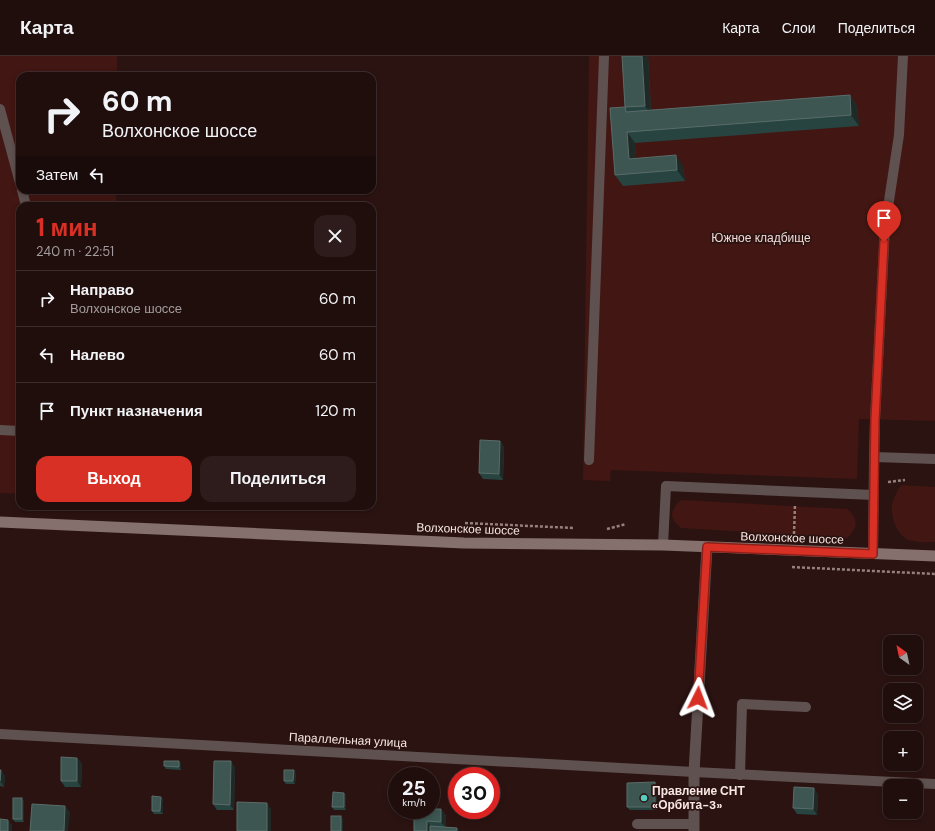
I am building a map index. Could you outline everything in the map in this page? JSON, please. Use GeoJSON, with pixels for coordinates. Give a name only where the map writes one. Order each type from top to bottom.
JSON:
{"type":"FeatureCollection","features":[{"type":"Feature","properties":{"kind":"main road","name":"Волхонское шоссе"},"geometry":{"type":"LineString","coordinates":[[0,522],[464,543],[663,545],[935,556]]}},
{"type":"Feature","properties":{"kind":"street"},"geometry":{"type":"LineString","coordinates":[[694,827],[694,772],[707,547]]}},
{"type":"Feature","properties":{"kind":"lane"},"geometry":{"type":"LineString","coordinates":[[589,460],[604,56]]}},
{"type":"Feature","properties":{"kind":"lane"},"geometry":{"type":"LineString","coordinates":[[873,554],[875,420],[885,227],[899,135],[903,56]]}},
{"type":"Feature","properties":{"kind":"lane"},"geometry":{"type":"LineString","coordinates":[[0,109],[4,136],[16,171]]}},
{"type":"Feature","properties":{"kind":"lane"},"geometry":{"type":"LineString","coordinates":[[0,430],[16,431]]}},
{"type":"Feature","properties":{"kind":"lane"},"geometry":{"type":"LineString","coordinates":[[874,456],[935,459]]}},
{"type":"Feature","properties":{"kind":"lane"},"geometry":{"type":"LineString","coordinates":[[663,545],[666,486],[874,495]]}},
{"type":"Feature","properties":{"kind":"lane"},"geometry":{"type":"LineString","coordinates":[[740,775],[742,704],[806,707]]}},
{"type":"Feature","properties":{"kind":"lane","name":"Параллельная улица"},"geometry":{"type":"LineString","coordinates":[[0,734],[740,775],[935,784]]}},
{"type":"Feature","properties":{"kind":"lane"},"geometry":{"type":"LineString","coordinates":[[637,824],[694,827]]}},
{"type":"Feature","properties":{"kind":"path"},"geometry":{"type":"LineString","coordinates":[[794,534],[795,502]]}},
{"type":"Feature","properties":{"kind":"path"},"geometry":{"type":"LineString","coordinates":[[465,523],[574,528]]}},
{"type":"Feature","properties":{"kind":"path"},"geometry":{"type":"LineString","coordinates":[[602,529],[626,524]]}},
{"type":"Feature","properties":{"kind":"path"},"geometry":{"type":"LineString","coordinates":[[792,567],[935,574]]}},
{"type":"Feature","properties":{"kind":"green space"},"geometry":{"type":"Polygon","coordinates":[[[0,56],[117,56],[117,72],[16,72],[16,194],[116,194],[116,202],[16,202],[16,494],[0,493],[0,56]]]}},
{"type":"Feature","properties":{"kind":"green space","name":"Южное кладбище"},"geometry":{"type":"Polygon","coordinates":[[[589,56],[935,56],[935,421],[859,419],[857,479],[611,470],[610,481],[583,480],[589,56]]]}},
{"type":"Feature","properties":{"kind":"green space"},"geometry":{"type":"Polygon","coordinates":[[[901,485],[935,487],[935,542],[913,541],[903,536],[896,528],[892,506],[894,498],[901,485]]]}},
{"type":"Feature","properties":{"kind":"green space"},"geometry":{"type":"Polygon","coordinates":[[[681,500],[847,509],[854,516],[856,524],[853,531],[847,538],[681,528],[674,521],[672,514],[674,508],[681,500]]]}},
{"type":"Feature","properties":{"kind":"building"},"geometry":{"type":"Polygon","coordinates":[[[622,56],[642,56],[645,106],[625,107],[622,56]]]}},
{"type":"Feature","properties":{"kind":"building"},"geometry":{"type":"Polygon","coordinates":[[[850,95],[851,115],[627,132],[629,159],[676,155],[677,170],[615,175],[610,108],[625,107],[626,112],[850,95]]]}},
{"type":"Feature","properties":{"kind":"building"},"geometry":{"type":"Polygon","coordinates":[[[480,440],[500,441],[499,474],[479,473],[480,440]]]}},
{"type":"Feature","properties":{"kind":"building"},"geometry":{"type":"Polygon","coordinates":[[[61,757],[77,758],[77,781],[61,781],[61,757]]]}},
{"type":"Feature","properties":{"kind":"building"},"geometry":{"type":"Polygon","coordinates":[[[164,761],[179,761],[179,767],[164,766],[164,761]]]}},
{"type":"Feature","properties":{"kind":"building"},"geometry":{"type":"Polygon","coordinates":[[[214,761],[231,761],[230,805],[213,804],[214,761]]]}},
{"type":"Feature","properties":{"kind":"building"},"geometry":{"type":"Polygon","coordinates":[[[284,770],[294,770],[293,781],[284,781],[284,770]]]}},
{"type":"Feature","properties":{"kind":"building","name":"Правление СНТ «Орбита-3»"},"geometry":{"type":"Polygon","coordinates":[[[655,782],[655,807],[627,807],[627,783],[655,782]]]}},
{"type":"Feature","properties":{"kind":"building"},"geometry":{"type":"Polygon","coordinates":[[[794,787],[814,788],[813,809],[793,808],[794,787]]]}},
{"type":"Feature","properties":{"kind":"building"},"geometry":{"type":"Polygon","coordinates":[[[333,792],[344,793],[344,807],[332,807],[333,792]]]}},
{"type":"Feature","properties":{"kind":"building"},"geometry":{"type":"Polygon","coordinates":[[[152,796],[161,797],[160,811],[152,811],[152,796]]]}},
{"type":"Feature","properties":{"kind":"building"},"geometry":{"type":"Polygon","coordinates":[[[13,798],[22,798],[22,819],[13,819],[13,798]]]}},
{"type":"Feature","properties":{"kind":"building"},"geometry":{"type":"Polygon","coordinates":[[[237,802],[267,803],[267,831],[237,831],[237,802]]]}},
{"type":"Feature","properties":{"kind":"building"},"geometry":{"type":"Polygon","coordinates":[[[32,804],[65,806],[64,831],[30,831],[32,804]]]}},
{"type":"Feature","properties":{"kind":"building"},"geometry":{"type":"Polygon","coordinates":[[[441,809],[441,822],[427,821],[427,831],[414,831],[414,819],[440,819],[441,809]]]}},
{"type":"Feature","properties":{"kind":"building"},"geometry":{"type":"Polygon","coordinates":[[[331,816],[341,816],[341,831],[331,831],[331,816]]]}},
{"type":"Feature","properties":{"kind":"building"},"geometry":{"type":"Polygon","coordinates":[[[0,819],[8,820],[8,831],[0,831],[0,819]]]}},
{"type":"Feature","properties":{"kind":"building"},"geometry":{"type":"Polygon","coordinates":[[[430,826],[457,828],[456,831],[430,831],[430,826]]]}},
{"type":"Feature","properties":{"kind":"place","name":"Правление СНТ «Орбита-3»"},"geometry":{"type":"Point","coordinates":[644,798]}},
{"type":"Feature","properties":{"kind":"route"},"geometry":{"type":"LineString","coordinates":[[698,698],[707,547],[873,554],[875,420],[884,242]]}}]}
